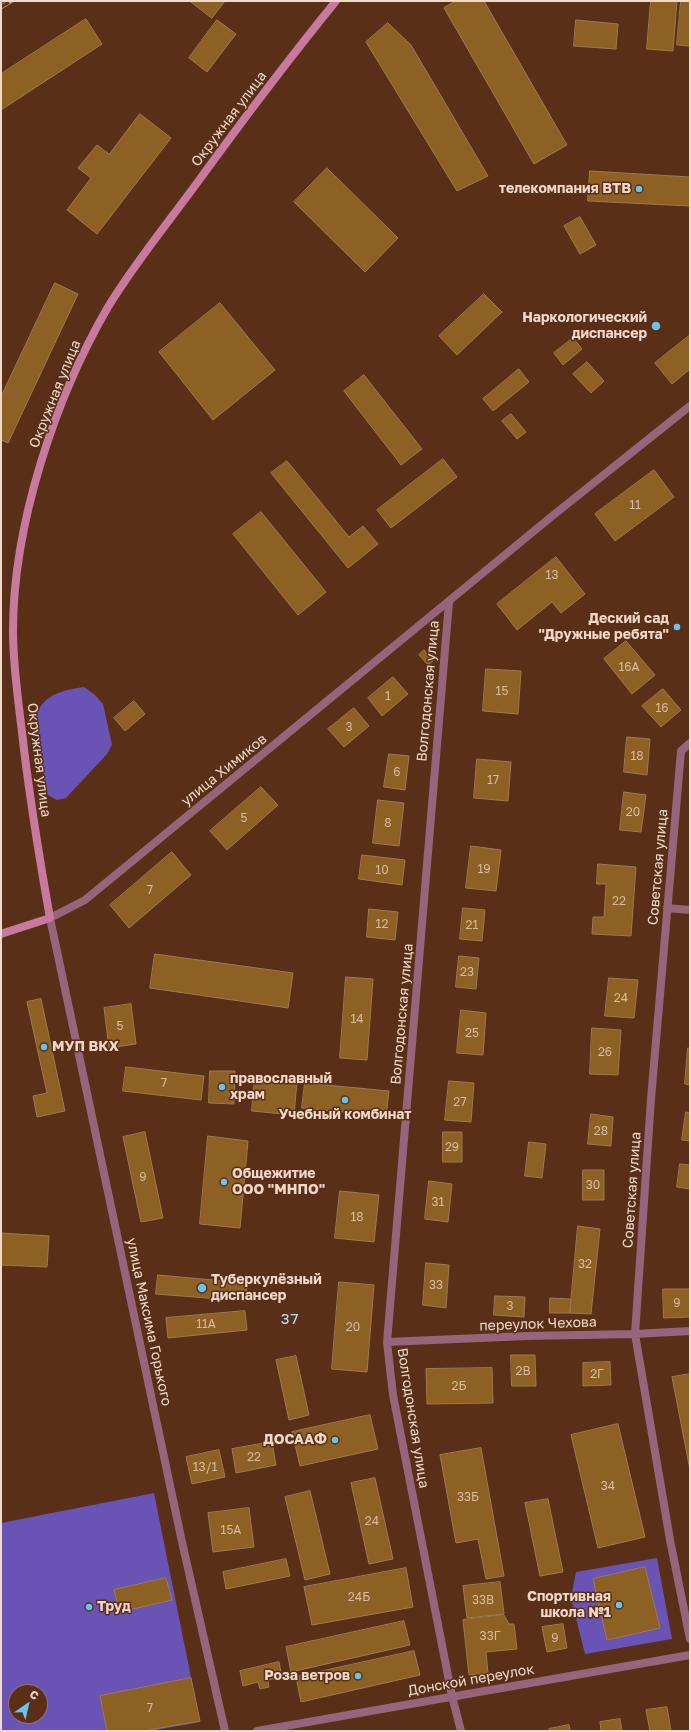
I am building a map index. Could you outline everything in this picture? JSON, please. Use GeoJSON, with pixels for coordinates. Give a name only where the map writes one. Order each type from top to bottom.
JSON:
{"type":"FeatureCollection","features":[{"type":"Feature","properties":{"kind":"main road","name":"Окружная улица"},"geometry":{"type":"LineString","coordinates":[[50,918],[34,832],[16,680],[13,630],[17,572],[30,504],[50,433],[81,359],[108,308],[127,278],[212,162],[336,1]]}},
{"type":"Feature","properties":{"kind":"main road","name":"улица Химиков"},"geometry":{"type":"LineString","coordinates":[[1,934],[50,918]]}},
{"type":"Feature","properties":{"kind":"street","name":"Волгодонская улица"},"geometry":{"type":"LineString","coordinates":[[462,1731],[452,1696],[393,1395],[387,1342],[449,602],[690,406]]}},
{"type":"Feature","properties":{"kind":"street","name":"улица Химиков"},"geometry":{"type":"LineString","coordinates":[[50,918],[85,900],[449,602]]}},
{"type":"Feature","properties":{"kind":"street","name":"Советская улица"},"geometry":{"type":"LineString","coordinates":[[690,743],[681,751],[651,1099],[635,1334],[670,1540],[690,1639]]}},
{"type":"Feature","properties":{"kind":"street"},"geometry":{"type":"LineString","coordinates":[[667,908],[690,910]]}},
{"type":"Feature","properties":{"kind":"street","name":"улица Максима Горького"},"geometry":{"type":"LineString","coordinates":[[50,918],[182,1542],[225,1731]]}},
{"type":"Feature","properties":{"kind":"street","name":"переулок Чехова"},"geometry":{"type":"LineString","coordinates":[[387,1342],[690,1331]]}},
{"type":"Feature","properties":{"kind":"street","name":"Донской переулок"},"geometry":{"type":"LineString","coordinates":[[257,1731],[690,1655]]}},
{"type":"Feature","properties":{"kind":"shaded area"},"geometry":{"type":"Polygon","coordinates":[[[84,687],[95,695],[103,704],[112,745],[107,754],[66,798],[57,800],[46,794],[36,715],[44,702],[49,698],[62,692],[84,687]]]}},
{"type":"Feature","properties":{"kind":"shaded area","name":"Труд"},"geometry":{"type":"Polygon","coordinates":[[[154,1493],[200,1722],[150,1731],[1,1731],[1,1523],[154,1493]]]}},
{"type":"Feature","properties":{"kind":"shaded area","name":"Спортивная школа №1"},"geometry":{"type":"Polygon","coordinates":[[[657,1558],[672,1639],[585,1654],[571,1598],[576,1572],[657,1558]]]}},
{"type":"Feature","properties":{"kind":"building"},"geometry":{"type":"Polygon","coordinates":[[[190,1],[225,1],[212,18],[190,1]]]}},
{"type":"Feature","properties":{"kind":"building"},"geometry":{"type":"Polygon","coordinates":[[[456,1],[484,1],[567,145],[534,164],[444,8],[456,1]]]}},
{"type":"Feature","properties":{"kind":"building"},"geometry":{"type":"Polygon","coordinates":[[[651,1],[677,1],[673,51],[647,49],[651,1]]]}},
{"type":"Feature","properties":{"kind":"building"},"geometry":{"type":"Polygon","coordinates":[[[681,1],[690,1],[690,46],[677,45],[681,1]]]}},
{"type":"Feature","properties":{"kind":"building"},"geometry":{"type":"Polygon","coordinates":[[[86,19],[102,44],[1,110],[1,74],[86,19]]]}},
{"type":"Feature","properties":{"kind":"building"},"geometry":{"type":"Polygon","coordinates":[[[217,20],[236,34],[207,72],[189,58],[217,20]]]}},
{"type":"Feature","properties":{"kind":"building"},"geometry":{"type":"Polygon","coordinates":[[[576,20],[618,24],[616,49],[574,46],[576,20]]]}},
{"type":"Feature","properties":{"kind":"building"},"geometry":{"type":"Polygon","coordinates":[[[388,23],[411,45],[488,176],[457,191],[366,42],[388,23]]]}},
{"type":"Feature","properties":{"kind":"building"},"geometry":{"type":"Polygon","coordinates":[[[140,114],[171,138],[97,234],[67,210],[91,178],[78,168],[97,145],[109,154],[140,114]]]}},
{"type":"Feature","properties":{"kind":"building"},"geometry":{"type":"Polygon","coordinates":[[[327,168],[398,238],[365,272],[294,202],[327,168]]]}},
{"type":"Feature","properties":{"kind":"building","name":"телекомпания ВТВ"},"geometry":{"type":"Polygon","coordinates":[[[590,171],[690,177],[690,206],[588,201],[590,171]]]}},
{"type":"Feature","properties":{"kind":"building"},"geometry":{"type":"Polygon","coordinates":[[[580,217],[596,245],[580,254],[564,226],[580,217]]]}},
{"type":"Feature","properties":{"kind":"building"},"geometry":{"type":"Polygon","coordinates":[[[55,283],[78,294],[8,443],[1,440],[1,397],[55,283]]]}},
{"type":"Feature","properties":{"kind":"building"},"geometry":{"type":"Polygon","coordinates":[[[484,294],[502,312],[457,355],[439,336],[484,294]]]}},
{"type":"Feature","properties":{"kind":"building"},"geometry":{"type":"Polygon","coordinates":[[[220,303],[275,370],[213,420],[159,352],[220,303]]]}},
{"type":"Feature","properties":{"kind":"building"},"geometry":{"type":"Polygon","coordinates":[[[690,335],[690,369],[672,384],[655,363],[690,335]]]}},
{"type":"Feature","properties":{"kind":"building"},"geometry":{"type":"Polygon","coordinates":[[[573,338],[582,349],[563,365],[554,353],[573,338]]]}},
{"type":"Feature","properties":{"kind":"building"},"geometry":{"type":"Polygon","coordinates":[[[587,362],[604,381],[591,393],[573,374],[587,362]]]}},
{"type":"Feature","properties":{"kind":"building"},"geometry":{"type":"Polygon","coordinates":[[[519,369],[529,382],[493,411],[483,399],[519,369]]]}},
{"type":"Feature","properties":{"kind":"building"},"geometry":{"type":"Polygon","coordinates":[[[364,375],[422,449],[401,465],[344,391],[364,375]]]}},
{"type":"Feature","properties":{"kind":"building"},"geometry":{"type":"Polygon","coordinates":[[[511,414],[526,432],[517,439],[502,421],[511,414]]]}},
{"type":"Feature","properties":{"kind":"building"},"geometry":{"type":"Polygon","coordinates":[[[443,459],[457,477],[391,528],[377,510],[443,459]]]}},
{"type":"Feature","properties":{"kind":"building"},"geometry":{"type":"Polygon","coordinates":[[[287,461],[349,537],[363,526],[378,544],[348,568],[271,473],[287,461]]]}},
{"type":"Feature","properties":{"kind":"building"},"geometry":{"type":"Polygon","coordinates":[[[654,470],[674,497],[615,541],[595,514],[654,470]]]}},
{"type":"Feature","properties":{"kind":"building"},"geometry":{"type":"Polygon","coordinates":[[[261,512],[326,592],[298,615],[233,534],[261,512]]]}},
{"type":"Feature","properties":{"kind":"building"},"geometry":{"type":"Polygon","coordinates":[[[556,557],[585,594],[561,613],[552,602],[517,630],[497,604],[556,557]]]}},
{"type":"Feature","properties":{"kind":"building"},"geometry":{"type":"Polygon","coordinates":[[[626,641],[655,675],[632,694],[604,659],[626,641]]]}},
{"type":"Feature","properties":{"kind":"building"},"geometry":{"type":"Polygon","coordinates":[[[424,650],[433,661],[428,665],[419,655],[424,650]]]}},
{"type":"Feature","properties":{"kind":"building"},"geometry":{"type":"Polygon","coordinates":[[[486,669],[521,671],[518,714],[483,711],[486,669]]]}},
{"type":"Feature","properties":{"kind":"building"},"geometry":{"type":"Polygon","coordinates":[[[393,677],[408,694],[382,716],[368,698],[393,677]]]}},
{"type":"Feature","properties":{"kind":"building"},"geometry":{"type":"Polygon","coordinates":[[[663,689],[681,710],[661,727],[642,706],[663,689]]]}},
{"type":"Feature","properties":{"kind":"building"},"geometry":{"type":"Polygon","coordinates":[[[134,701],[145,714],[125,731],[114,718],[134,701]]]}},
{"type":"Feature","properties":{"kind":"building"},"geometry":{"type":"Polygon","coordinates":[[[354,708],[369,726],[344,747],[328,729],[354,708]]]}},
{"type":"Feature","properties":{"kind":"building"},"geometry":{"type":"Polygon","coordinates":[[[627,737],[650,739],[647,775],[624,772],[627,737]]]}},
{"type":"Feature","properties":{"kind":"building"},"geometry":{"type":"Polygon","coordinates":[[[389,754],[409,756],[405,790],[384,787],[389,754]]]}},
{"type":"Feature","properties":{"kind":"building"},"geometry":{"type":"Polygon","coordinates":[[[477,759],[511,762],[508,801],[474,798],[477,759]]]}},
{"type":"Feature","properties":{"kind":"building"},"geometry":{"type":"Polygon","coordinates":[[[261,787],[278,805],[227,850],[210,831],[261,787]]]}},
{"type":"Feature","properties":{"kind":"building"},"geometry":{"type":"Polygon","coordinates":[[[624,792],[646,795],[641,832],[620,830],[624,792]]]}},
{"type":"Feature","properties":{"kind":"building"},"geometry":{"type":"Polygon","coordinates":[[[378,800],[404,803],[399,846],[373,843],[378,800]]]}},
{"type":"Feature","properties":{"kind":"building"},"geometry":{"type":"Polygon","coordinates":[[[471,846],[501,850],[496,891],[466,888],[471,846]]]}},
{"type":"Feature","properties":{"kind":"building"},"geometry":{"type":"Polygon","coordinates":[[[172,852],[191,875],[129,928],[110,905],[172,852]]]}},
{"type":"Feature","properties":{"kind":"building"},"geometry":{"type":"Polygon","coordinates":[[[362,855],[405,860],[402,885],[359,879],[362,855]]]}},
{"type":"Feature","properties":{"kind":"building"},"geometry":{"type":"Polygon","coordinates":[[[598,864],[636,867],[631,936],[592,934],[593,917],[604,917],[606,884],[597,884],[598,864]]]}},
{"type":"Feature","properties":{"kind":"building"},"geometry":{"type":"Polygon","coordinates":[[[463,908],[485,910],[482,941],[460,939],[463,908]]]}},
{"type":"Feature","properties":{"kind":"building"},"geometry":{"type":"Polygon","coordinates":[[[369,909],[398,912],[395,940],[367,937],[369,909]]]}},
{"type":"Feature","properties":{"kind":"building"},"geometry":{"type":"Polygon","coordinates":[[[155,954],[293,973],[288,1008],[150,988],[155,954]]]}},
{"type":"Feature","properties":{"kind":"building"},"geometry":{"type":"Polygon","coordinates":[[[459,956],[479,958],[476,989],[456,987],[459,956]]]}},
{"type":"Feature","properties":{"kind":"building"},"geometry":{"type":"Polygon","coordinates":[[[346,977],[373,979],[367,1060],[340,1058],[346,977]]]}},
{"type":"Feature","properties":{"kind":"building"},"geometry":{"type":"Polygon","coordinates":[[[609,978],[638,980],[634,1018],[605,1016],[609,978]]]}},
{"type":"Feature","properties":{"kind":"building","name":"МУП ВКХ"},"geometry":{"type":"Polygon","coordinates":[[[41,999],[65,1111],[37,1117],[33,1096],[47,1093],[27,1002],[41,999]]]}},
{"type":"Feature","properties":{"kind":"building"},"geometry":{"type":"Polygon","coordinates":[[[131,1004],[136,1044],[109,1048],[104,1008],[131,1004]]]}},
{"type":"Feature","properties":{"kind":"building"},"geometry":{"type":"Polygon","coordinates":[[[461,1010],[486,1013],[483,1055],[457,1053],[461,1010]]]}},
{"type":"Feature","properties":{"kind":"building"},"geometry":{"type":"Polygon","coordinates":[[[592,1028],[621,1030],[618,1075],[590,1074],[592,1028]]]}},
{"type":"Feature","properties":{"kind":"building"},"geometry":{"type":"Polygon","coordinates":[[[688,1048],[690,1048],[690,1085],[685,1084],[688,1048]]]}},
{"type":"Feature","properties":{"kind":"building"},"geometry":{"type":"Polygon","coordinates":[[[126,1067],[204,1076],[201,1100],[123,1091],[126,1067]]]}},
{"type":"Feature","properties":{"kind":"building","name":"православный храм"},"geometry":{"type":"Polygon","coordinates":[[[210,1071],[235,1071],[234,1104],[209,1103],[210,1071]]]}},
{"type":"Feature","properties":{"kind":"building"},"geometry":{"type":"Polygon","coordinates":[[[255,1077],[297,1081],[294,1115],[252,1111],[255,1077]]]}},
{"type":"Feature","properties":{"kind":"building"},"geometry":{"type":"Polygon","coordinates":[[[449,1081],[474,1083],[471,1122],[445,1120],[449,1081]]]}},
{"type":"Feature","properties":{"kind":"building","name":"Учебный комбинат"},"geometry":{"type":"Polygon","coordinates":[[[305,1083],[389,1091],[386,1116],[302,1108],[305,1083]]]}},
{"type":"Feature","properties":{"kind":"building"},"geometry":{"type":"Polygon","coordinates":[[[686,1112],[690,1113],[690,1141],[682,1140],[686,1112]]]}},
{"type":"Feature","properties":{"kind":"building"},"geometry":{"type":"Polygon","coordinates":[[[591,1114],[613,1117],[611,1146],[588,1144],[591,1114]]]}},
{"type":"Feature","properties":{"kind":"building"},"geometry":{"type":"Polygon","coordinates":[[[145,1132],[163,1218],[141,1222],[123,1137],[145,1132]]]}},
{"type":"Feature","properties":{"kind":"building"},"geometry":{"type":"Polygon","coordinates":[[[443,1132],[462,1132],[462,1162],[443,1162],[443,1132]]]}},
{"type":"Feature","properties":{"kind":"building","name":"Общежитие ООО \"МНПО\""},"geometry":{"type":"Polygon","coordinates":[[[208,1136],[248,1141],[240,1228],[200,1224],[208,1136]]]}},
{"type":"Feature","properties":{"kind":"building"},"geometry":{"type":"Polygon","coordinates":[[[529,1142],[546,1144],[542,1178],[525,1176],[529,1142]]]}},
{"type":"Feature","properties":{"kind":"building"},"geometry":{"type":"Polygon","coordinates":[[[680,1164],[690,1165],[690,1189],[677,1187],[680,1164]]]}},
{"type":"Feature","properties":{"kind":"building"},"geometry":{"type":"Polygon","coordinates":[[[583,1170],[604,1170],[604,1200],[583,1200],[583,1170]]]}},
{"type":"Feature","properties":{"kind":"building"},"geometry":{"type":"Polygon","coordinates":[[[429,1181],[452,1184],[448,1222],[425,1219],[429,1181]]]}},
{"type":"Feature","properties":{"kind":"building"},"geometry":{"type":"Polygon","coordinates":[[[340,1191],[379,1195],[374,1242],[335,1238],[340,1191]]]}},
{"type":"Feature","properties":{"kind":"building"},"geometry":{"type":"Polygon","coordinates":[[[578,1226],[600,1229],[591,1314],[570,1313],[578,1226]]]}},
{"type":"Feature","properties":{"kind":"building"},"geometry":{"type":"Polygon","coordinates":[[[1,1233],[49,1236],[47,1267],[1,1265],[1,1233]]]}},
{"type":"Feature","properties":{"kind":"building"},"geometry":{"type":"Polygon","coordinates":[[[426,1263],[449,1265],[446,1308],[423,1305],[426,1263]]]}},
{"type":"Feature","properties":{"kind":"building","name":"Туберкулёзный диспансер"},"geometry":{"type":"Polygon","coordinates":[[[158,1275],[247,1283],[246,1301],[156,1294],[158,1275]]]}},
{"type":"Feature","properties":{"kind":"building"},"geometry":{"type":"Polygon","coordinates":[[[339,1282],[374,1285],[367,1372],[332,1369],[339,1282]]]}},
{"type":"Feature","properties":{"kind":"building"},"geometry":{"type":"Polygon","coordinates":[[[663,1289],[690,1289],[690,1317],[664,1318],[663,1289]]]}},
{"type":"Feature","properties":{"kind":"building"},"geometry":{"type":"Polygon","coordinates":[[[495,1296],[525,1297],[524,1317],[494,1315],[495,1296]]]}},
{"type":"Feature","properties":{"kind":"building"},"geometry":{"type":"Polygon","coordinates":[[[550,1298],[571,1299],[570,1313],[550,1313],[550,1298]]]}},
{"type":"Feature","properties":{"kind":"building"},"geometry":{"type":"Polygon","coordinates":[[[245,1311],[247,1330],[168,1338],[166,1318],[245,1311]]]}},
{"type":"Feature","properties":{"kind":"building"},"geometry":{"type":"Polygon","coordinates":[[[511,1355],[535,1355],[536,1386],[512,1386],[511,1355]]]}},
{"type":"Feature","properties":{"kind":"building"},"geometry":{"type":"Polygon","coordinates":[[[296,1356],[309,1415],[289,1420],[276,1360],[296,1356]]]}},
{"type":"Feature","properties":{"kind":"building"},"geometry":{"type":"Polygon","coordinates":[[[610,1362],[611,1385],[583,1386],[583,1363],[610,1362]]]}},
{"type":"Feature","properties":{"kind":"building"},"geometry":{"type":"Polygon","coordinates":[[[492,1368],[493,1403],[427,1404],[426,1369],[492,1368]]]}},
{"type":"Feature","properties":{"kind":"building"},"geometry":{"type":"Polygon","coordinates":[[[690,1374],[690,1470],[672,1377],[690,1374]]]}},
{"type":"Feature","properties":{"kind":"building","name":"ДОСААФ"},"geometry":{"type":"Polygon","coordinates":[[[370,1415],[378,1449],[300,1466],[292,1432],[370,1415]]]}},
{"type":"Feature","properties":{"kind":"building"},"geometry":{"type":"Polygon","coordinates":[[[618,1424],[645,1537],[598,1548],[571,1435],[618,1424]]]}},
{"type":"Feature","properties":{"kind":"building"},"geometry":{"type":"Polygon","coordinates":[[[272,1442],[276,1465],[236,1473],[232,1449],[272,1442]]]}},
{"type":"Feature","properties":{"kind":"building"},"geometry":{"type":"Polygon","coordinates":[[[481,1448],[504,1576],[486,1579],[478,1539],[456,1543],[440,1455],[481,1448]]]}},
{"type":"Feature","properties":{"kind":"building"},"geometry":{"type":"Polygon","coordinates":[[[219,1450],[225,1477],[192,1484],[186,1457],[219,1450]]]}},
{"type":"Feature","properties":{"kind":"building"},"geometry":{"type":"Polygon","coordinates":[[[375,1478],[393,1559],[369,1564],[351,1483],[375,1478]]]}},
{"type":"Feature","properties":{"kind":"building"},"geometry":{"type":"Polygon","coordinates":[[[310,1491],[330,1574],[305,1580],[285,1497],[310,1491]]]}},
{"type":"Feature","properties":{"kind":"building"},"geometry":{"type":"Polygon","coordinates":[[[548,1499],[563,1572],[540,1576],[525,1503],[548,1499]]]}},
{"type":"Feature","properties":{"kind":"building"},"geometry":{"type":"Polygon","coordinates":[[[249,1508],[254,1547],[213,1552],[208,1513],[249,1508]]]}},
{"type":"Feature","properties":{"kind":"building"},"geometry":{"type":"Polygon","coordinates":[[[286,1559],[290,1576],[226,1589],[223,1572],[286,1559]]]}},
{"type":"Feature","properties":{"kind":"building"},"geometry":{"type":"Polygon","coordinates":[[[645,1567],[660,1628],[607,1640],[593,1579],[645,1567]]]}},
{"type":"Feature","properties":{"kind":"building"},"geometry":{"type":"Polygon","coordinates":[[[406,1568],[413,1607],[312,1625],[304,1587],[406,1568]]]}},
{"type":"Feature","properties":{"kind":"building"},"geometry":{"type":"Polygon","coordinates":[[[166,1578],[172,1600],[120,1612],[114,1590],[166,1578]]]}},
{"type":"Feature","properties":{"kind":"building"},"geometry":{"type":"Polygon","coordinates":[[[500,1582],[504,1614],[467,1618],[463,1586],[500,1582]]]}},
{"type":"Feature","properties":{"kind":"building"},"geometry":{"type":"Polygon","coordinates":[[[504,1615],[509,1624],[514,1624],[517,1649],[486,1652],[488,1673],[469,1675],[463,1620],[504,1615]]]}},
{"type":"Feature","properties":{"kind":"building"},"geometry":{"type":"Polygon","coordinates":[[[404,1621],[410,1645],[291,1672],[286,1647],[404,1621]]]}},
{"type":"Feature","properties":{"kind":"building"},"geometry":{"type":"Polygon","coordinates":[[[563,1624],[567,1648],[547,1652],[542,1627],[563,1624]]]}},
{"type":"Feature","properties":{"kind":"building","name":"Роза ветров"},"geometry":{"type":"Polygon","coordinates":[[[414,1651],[420,1675],[301,1702],[296,1677],[414,1651]]]}},
{"type":"Feature","properties":{"kind":"building"},"geometry":{"type":"Polygon","coordinates":[[[279,1662],[282,1677],[268,1680],[269,1687],[260,1689],[258,1682],[243,1686],[240,1671],[279,1662]]]}},
{"type":"Feature","properties":{"kind":"building"},"geometry":{"type":"Polygon","coordinates":[[[191,1678],[200,1721],[143,1731],[107,1731],[100,1696],[191,1678]]]}},
{"type":"Feature","properties":{"kind":"building"},"geometry":{"type":"Polygon","coordinates":[[[667,1707],[671,1731],[650,1731],[646,1710],[667,1707]]]}},
{"type":"Feature","properties":{"kind":"building"},"geometry":{"type":"Polygon","coordinates":[[[620,1719],[622,1731],[601,1731],[600,1722],[620,1719]]]}},
{"type":"Feature","properties":{"kind":"building"},"geometry":{"type":"Polygon","coordinates":[[[569,1725],[570,1731],[549,1731],[549,1729],[569,1725]]]}},
{"type":"Feature","properties":{"kind":"railway"},"geometry":{"type":"LineString","coordinates":[[1,7],[11,1]]}},
{"type":"Feature","properties":{"kind":"place","name":"телекомпания ВТВ"},"geometry":{"type":"Point","coordinates":[639,189]}},
{"type":"Feature","properties":{"kind":"place","name":"Наркологический диспансер"},"geometry":{"type":"Point","coordinates":[656,326]}},
{"type":"Feature","properties":{"kind":"place","name":"Деский сад \"Дружные ребята\""},"geometry":{"type":"Point","coordinates":[677,627]}},
{"type":"Feature","properties":{"kind":"place","name":"МУП ВКХ"},"geometry":{"type":"Point","coordinates":[44,1047]}},
{"type":"Feature","properties":{"kind":"place","name":"православный храм"},"geometry":{"type":"Point","coordinates":[222,1087]}},
{"type":"Feature","properties":{"kind":"place","name":"Учебный комбинат"},"geometry":{"type":"Point","coordinates":[345,1100]}},
{"type":"Feature","properties":{"kind":"place","name":"Общежитие ООО \"МНПО\""},"geometry":{"type":"Point","coordinates":[224,1182]}},
{"type":"Feature","properties":{"kind":"place","name":"Туберкулёзный диспансер"},"geometry":{"type":"Point","coordinates":[202,1288]}},
{"type":"Feature","properties":{"kind":"place","name":"ДОСААФ"},"geometry":{"type":"Point","coordinates":[335,1440]}},
{"type":"Feature","properties":{"kind":"place","name":"Спортивная школа №1"},"geometry":{"type":"Point","coordinates":[619,1605]}},
{"type":"Feature","properties":{"kind":"place","name":"Труд"},"geometry":{"type":"Point","coordinates":[89,1607]}},
{"type":"Feature","properties":{"kind":"place","name":"Роза ветров"},"geometry":{"type":"Point","coordinates":[358,1676]}},
{"type":"Feature","properties":{"kind":"district","name":"37"},"geometry":{"type":"Point","coordinates":[290,1319]}}]}
